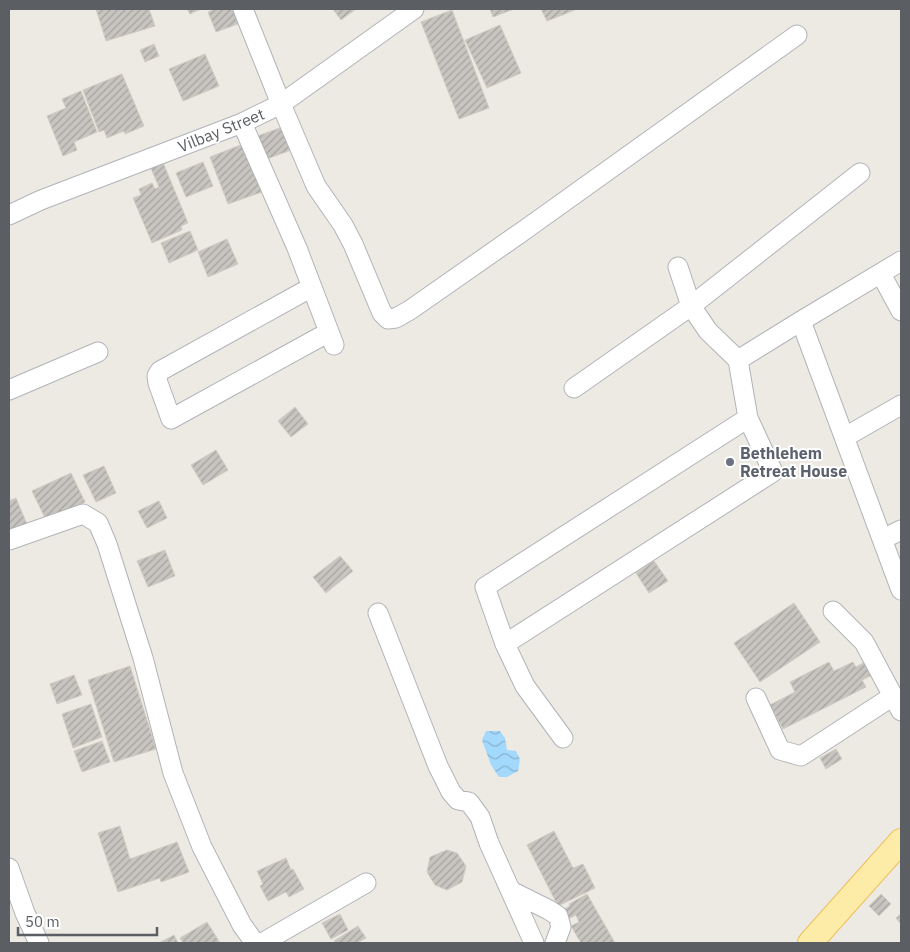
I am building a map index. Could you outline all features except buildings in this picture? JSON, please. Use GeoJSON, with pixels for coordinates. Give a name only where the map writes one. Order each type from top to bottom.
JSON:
{"type":"FeatureCollection","features":[{"type":"Feature","properties":{"kind":"main road"},"geometry":{"type":"LineString","coordinates":[[810,943],[901,841]]}},
{"type":"Feature","properties":{"kind":"street"},"geometry":{"type":"LineString","coordinates":[[243,9],[316,186],[354,244],[382,314],[388,319],[396,318],[434,293],[797,35]]}},
{"type":"Feature","properties":{"kind":"street","name":"Vilbay Street"},"geometry":{"type":"LineString","coordinates":[[9,215],[41,200],[242,123],[281,104],[414,9]]}},
{"type":"Feature","properties":{"kind":"street"},"geometry":{"type":"LineString","coordinates":[[242,123],[298,248],[331,339],[171,419],[158,383],[157,376],[160,371],[312,287]]}},
{"type":"Feature","properties":{"kind":"street"},"geometry":{"type":"LineString","coordinates":[[574,388],[691,306],[860,173]]}},
{"type":"Feature","properties":{"kind":"street"},"geometry":{"type":"LineString","coordinates":[[738,360],[901,262]]}},
{"type":"Feature","properties":{"kind":"street"},"geometry":{"type":"LineString","coordinates":[[505,644],[773,472],[748,418],[738,360],[708,331],[691,306],[678,267]]}},
{"type":"Feature","properties":{"kind":"street"},"geometry":{"type":"LineString","coordinates":[[881,274],[901,311]]}},
{"type":"Feature","properties":{"kind":"street"},"geometry":{"type":"LineString","coordinates":[[801,321],[901,590]]}},
{"type":"Feature","properties":{"kind":"street"},"geometry":{"type":"LineString","coordinates":[[9,390],[98,352]]}},
{"type":"Feature","properties":{"kind":"street"},"geometry":{"type":"LineString","coordinates":[[845,437],[901,405]]}},
{"type":"Feature","properties":{"kind":"street"},"geometry":{"type":"LineString","coordinates":[[563,738],[525,686],[505,644],[485,587],[748,418]]}},
{"type":"Feature","properties":{"kind":"street"},"geometry":{"type":"LineString","coordinates":[[9,540],[83,514],[98,523],[107,544],[143,658],[172,773],[202,847],[242,925],[255,943]]}},
{"type":"Feature","properties":{"kind":"street"},"geometry":{"type":"LineString","coordinates":[[883,540],[901,530]]}},
{"type":"Feature","properties":{"kind":"street"},"geometry":{"type":"LineString","coordinates":[[756,698],[780,750],[802,756],[897,704],[864,642],[833,611]]}},
{"type":"Feature","properties":{"kind":"street"},"geometry":{"type":"LineString","coordinates":[[378,614],[438,766],[451,792],[458,800],[469,802],[480,816],[489,843],[534,943]]}},
{"type":"Feature","properties":{"kind":"street"},"geometry":{"type":"LineString","coordinates":[[9,868],[25,913],[39,943]]}},
{"type":"Feature","properties":{"kind":"street"},"geometry":{"type":"LineString","coordinates":[[262,943],[366,883]]}},
{"type":"Feature","properties":{"kind":"street"},"geometry":{"type":"LineString","coordinates":[[510,889],[558,916],[560,927],[556,943]]}},
{"type":"Feature","properties":{"kind":"water"},"geometry":{"type":"Polygon","coordinates":[[[486,731],[500,731],[505,738],[507,750],[516,751],[520,759],[518,771],[507,777],[499,777],[491,765],[482,740],[486,731]]]}},
{"type":"Feature","properties":{"kind":"place","name":"Bethlehem Retreat House"},"geometry":{"type":"Point","coordinates":[730,462]}}]}
